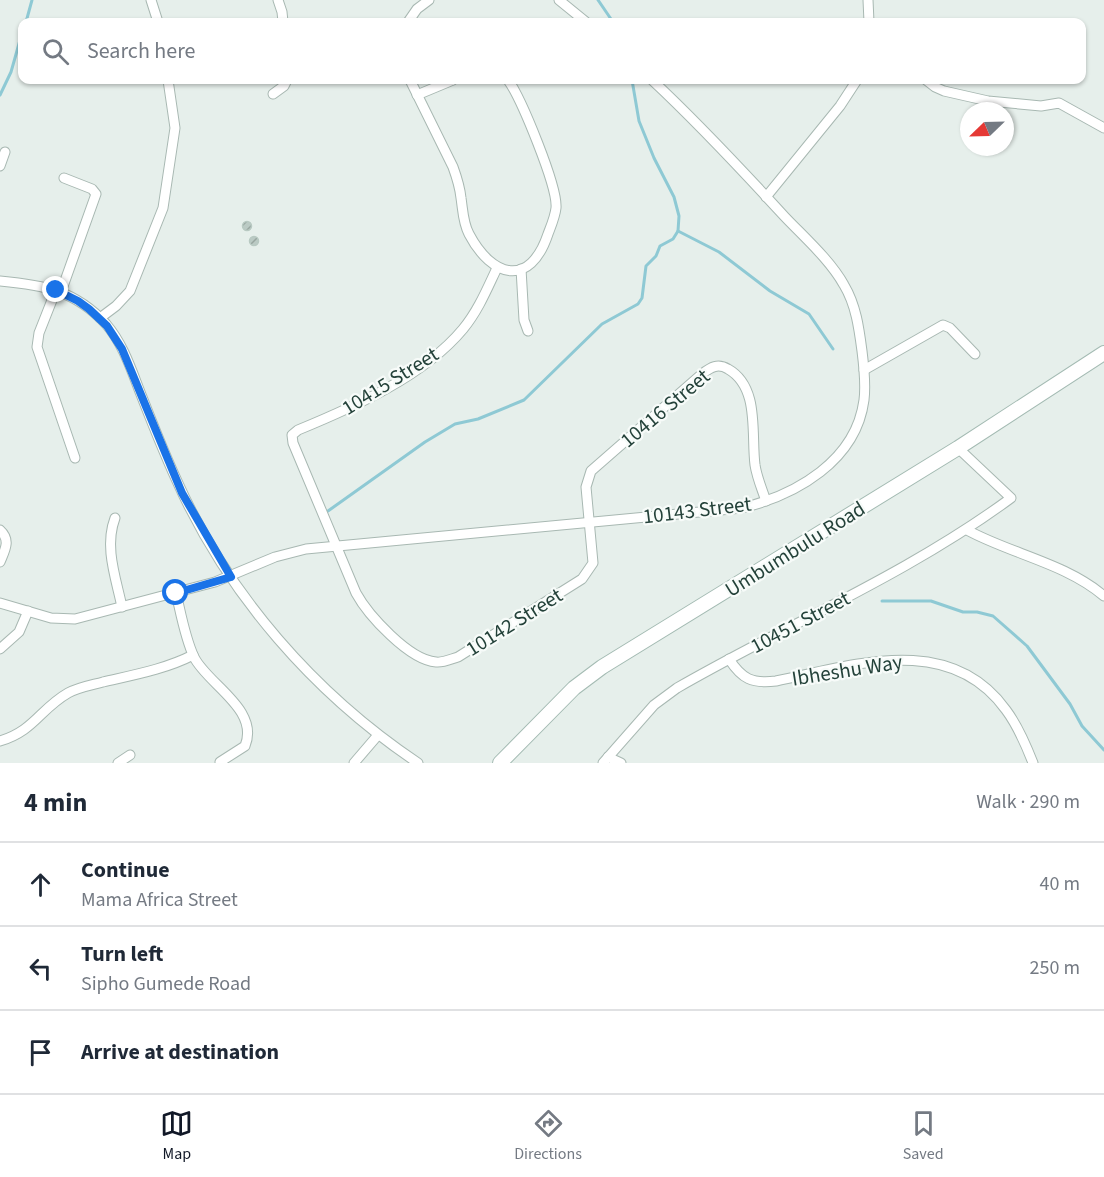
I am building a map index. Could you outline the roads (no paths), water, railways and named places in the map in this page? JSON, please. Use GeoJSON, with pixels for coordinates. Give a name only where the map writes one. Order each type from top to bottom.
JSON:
{"type":"FeatureCollection","features":[{"type":"Feature","properties":{"kind":"main road","name":"Umbumbulu Road"},"geometry":{"type":"LineString","coordinates":[[500,763],[574,688],[602,667],[958,448],[1104,353]]}},
{"type":"Feature","properties":{"kind":"street"},"geometry":{"type":"LineString","coordinates":[[151,0],[157,18]]}},
{"type":"Feature","properties":{"kind":"street"},"geometry":{"type":"LineString","coordinates":[[278,0],[283,18]]}},
{"type":"Feature","properties":{"kind":"street"},"geometry":{"type":"LineString","coordinates":[[411,18],[417,9],[429,0]]}},
{"type":"Feature","properties":{"kind":"street"},"geometry":{"type":"LineString","coordinates":[[559,0],[581,18]]}},
{"type":"Feature","properties":{"kind":"street"},"geometry":{"type":"LineString","coordinates":[[868,0],[869,18]]}},
{"type":"Feature","properties":{"kind":"street"},"geometry":{"type":"LineString","coordinates":[[100,318],[130,291],[163,208],[175,128],[169,84]]}},
{"type":"Feature","properties":{"kind":"street"},"geometry":{"type":"LineString","coordinates":[[273,94],[285,84]]}},
{"type":"Feature","properties":{"kind":"street"},"geometry":{"type":"LineString","coordinates":[[412,84],[455,173],[469,234],[483,255],[497,268],[513,271],[534,262],[545,244],[555,216],[556,199],[538,146],[510,84]]}},
{"type":"Feature","properties":{"kind":"street"},"geometry":{"type":"LineString","coordinates":[[417,94],[443,84]]}},
{"type":"Feature","properties":{"kind":"street","name":"10143 Street"},"geometry":{"type":"LineString","coordinates":[[0,603],[66,619],[87,616],[231,577],[282,555],[337,544],[726,510],[766,501],[811,480],[832,463],[842,451],[861,414],[864,401],[864,370],[856,314],[845,286],[829,265],[656,84]]}},
{"type":"Feature","properties":{"kind":"street"},"geometry":{"type":"LineString","coordinates":[[766,197],[840,106],[854,84]]}},
{"type":"Feature","properties":{"kind":"street"},"geometry":{"type":"LineString","coordinates":[[931,84],[944,91],[988,101],[1041,106],[1059,103],[1104,128]]}},
{"type":"Feature","properties":{"kind":"street"},"geometry":{"type":"LineString","coordinates":[[0,166],[5,152]]}},
{"type":"Feature","properties":{"kind":"street"},"geometry":{"type":"LineString","coordinates":[[64,178],[92,189],[96,194],[39,333],[37,347],[75,458]]}},
{"type":"Feature","properties":{"kind":"street","name":"10415 Street"},"geometry":{"type":"LineString","coordinates":[[337,544],[293,443],[292,435],[298,430],[371,397],[442,350],[470,320],[497,268]]}},
{"type":"Feature","properties":{"kind":"street"},"geometry":{"type":"LineString","coordinates":[[521,269],[524,320],[528,331]]}},
{"type":"Feature","properties":{"kind":"street"},"geometry":{"type":"LineString","coordinates":[[0,281],[32,284],[58,291],[78,301],[107,326],[122,349],[182,493],[231,577],[281,643],[348,711],[418,763]]}},
{"type":"Feature","properties":{"kind":"street"},"geometry":{"type":"LineString","coordinates":[[864,370],[942,325],[950,328],[975,354]]}},
{"type":"Feature","properties":{"kind":"street","name":"10416 Street"},"geometry":{"type":"LineString","coordinates":[[589,522],[586,487],[591,471],[702,374],[715,366],[722,366],[735,374],[747,392],[751,404],[755,464],[766,501]]}},
{"type":"Feature","properties":{"kind":"street","name":"10451 Street"},"geometry":{"type":"LineString","coordinates":[[605,760],[654,705],[665,696],[729,659],[913,562],[967,530],[1011,498],[958,448]]}},
{"type":"Feature","properties":{"kind":"street"},"geometry":{"type":"LineString","coordinates":[[115,518],[110,533],[110,547],[123,608]]}},
{"type":"Feature","properties":{"kind":"street","name":"10142 Street"},"geometry":{"type":"LineString","coordinates":[[337,544],[356,593],[368,612],[404,646],[427,660],[438,662],[458,657],[469,651],[582,579],[593,562],[589,522]]}},
{"type":"Feature","properties":{"kind":"street"},"geometry":{"type":"LineString","coordinates":[[0,530],[7,542],[0,562]]}},
{"type":"Feature","properties":{"kind":"street"},"geometry":{"type":"LineString","coordinates":[[967,530],[1009,550],[1084,580],[1104,596]]}},
{"type":"Feature","properties":{"kind":"street"},"geometry":{"type":"LineString","coordinates":[[176,593],[193,655],[202,669],[237,705],[247,730],[245,746],[220,762]]}},
{"type":"Feature","properties":{"kind":"street"},"geometry":{"type":"LineString","coordinates":[[0,649],[19,632],[28,611]]}},
{"type":"Feature","properties":{"kind":"street"},"geometry":{"type":"LineString","coordinates":[[0,741],[13,737],[26,729],[51,705],[70,692],[175,663],[193,655]]}},
{"type":"Feature","properties":{"kind":"street","name":"Ibheshu Way"},"geometry":{"type":"LineString","coordinates":[[729,659],[743,677],[759,682],[776,681],[878,661],[934,662],[952,668],[987,688],[996,697],[1013,720],[1034,763]]}},
{"type":"Feature","properties":{"kind":"street"},"geometry":{"type":"LineString","coordinates":[[354,763],[378,735]]}},
{"type":"Feature","properties":{"kind":"street"},"geometry":{"type":"LineString","coordinates":[[118,763],[130,755]]}},
{"type":"Feature","properties":{"kind":"street"},"geometry":{"type":"LineString","coordinates":[[605,760],[621,763]]}},
{"type":"Feature","properties":{"kind":"waterway"},"geometry":{"type":"LineString","coordinates":[[27,18],[32,0]]}},
{"type":"Feature","properties":{"kind":"waterway"},"geometry":{"type":"LineString","coordinates":[[598,0],[610,18]]}},
{"type":"Feature","properties":{"kind":"waterway"},"geometry":{"type":"LineString","coordinates":[[0,95],[11,72],[18,47]]}},
{"type":"Feature","properties":{"kind":"waterway"},"geometry":{"type":"LineString","coordinates":[[328,511],[425,442],[455,424],[478,419],[524,400],[602,324],[638,304],[642,298],[646,266],[656,256],[660,246],[673,239],[678,231],[679,216],[674,197],[654,158],[639,121],[633,84]]}},
{"type":"Feature","properties":{"kind":"waterway"},"geometry":{"type":"LineString","coordinates":[[678,231],[719,252],[770,291],[809,314],[833,349]]}},
{"type":"Feature","properties":{"kind":"waterway"},"geometry":{"type":"LineString","coordinates":[[882,601],[931,601],[963,612],[977,612],[993,616],[1027,646],[1070,704],[1082,726],[1104,750]]}}]}
